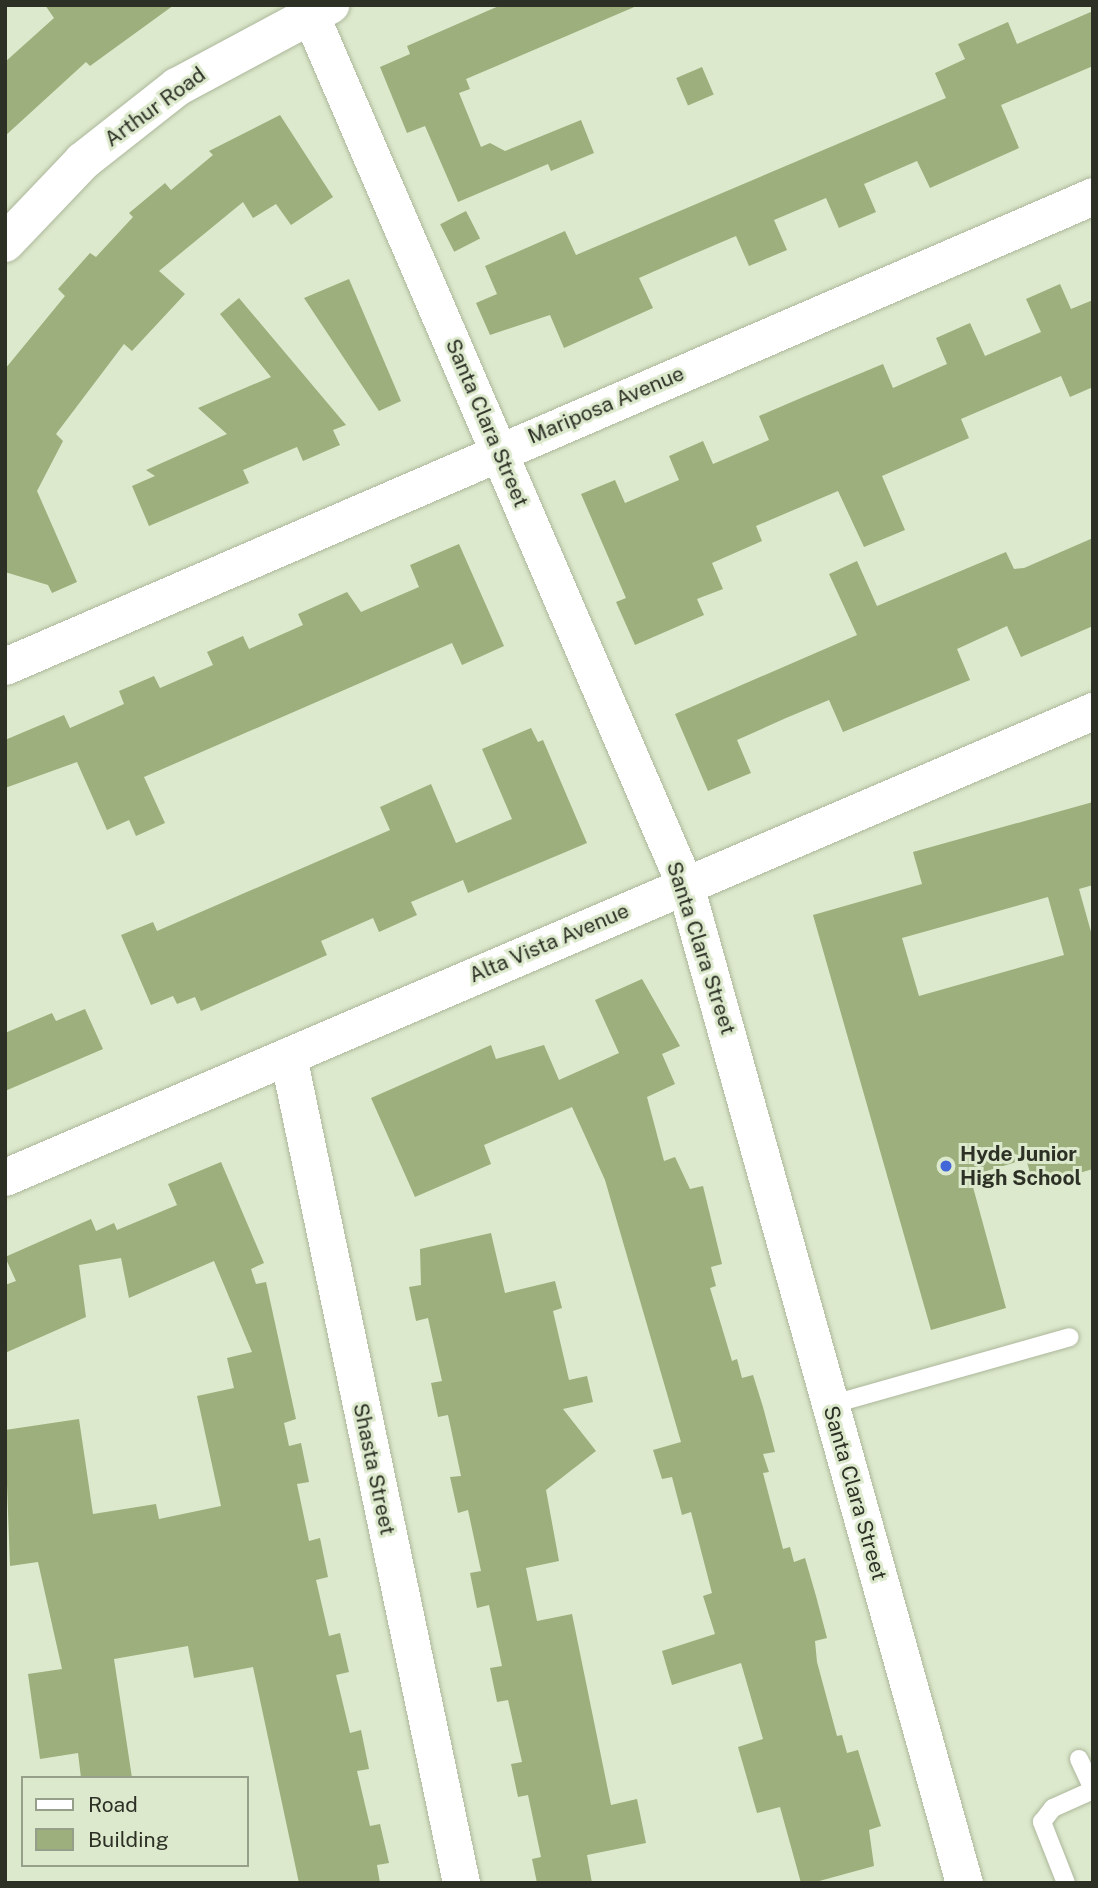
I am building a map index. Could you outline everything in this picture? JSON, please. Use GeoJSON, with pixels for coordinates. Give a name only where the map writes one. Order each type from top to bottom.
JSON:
{"type":"FeatureCollection","features":[{"type":"Feature","properties":{"kind":"street","name":"Arthur Road"},"geometry":{"type":"LineString","coordinates":[[5,243],[83,161],[177,87],[320,10]]}},
{"type":"Feature","properties":{"kind":"street","name":"Santa Clara Street"},"geometry":{"type":"LineString","coordinates":[[320,10],[499,451],[685,885],[964,1883]]}},
{"type":"Feature","properties":{"kind":"street","name":"Mariposa Avenue"},"geometry":{"type":"LineString","coordinates":[[5,666],[1093,196]]}},
{"type":"Feature","properties":{"kind":"street","name":"Alta Vista Avenue"},"geometry":{"type":"LineString","coordinates":[[5,1177],[1093,711]]}},
{"type":"Feature","properties":{"kind":"street","name":"Shasta Street"},"geometry":{"type":"LineString","coordinates":[[288,1056],[461,1883]]}},
{"type":"Feature","properties":{"kind":"lane"},"geometry":{"type":"LineString","coordinates":[[830,1405],[1070,1337]]}},
{"type":"Feature","properties":{"kind":"lane"},"geometry":{"type":"LineString","coordinates":[[1066,1883],[1042,1822],[1053,1808],[1093,1789],[1079,1759]]}},
{"type":"Feature","properties":{"kind":"building"},"geometry":{"type":"Polygon","coordinates":[[[45,5],[174,5],[90,66],[86,62],[5,136],[5,62],[54,18],[45,5]]]}},
{"type":"Feature","properties":{"kind":"building"},"geometry":{"type":"Polygon","coordinates":[[[501,5],[639,5],[466,79],[470,89],[459,93],[481,147],[490,143],[505,151],[581,120],[594,153],[551,171],[548,164],[458,202],[425,126],[407,133],[380,67],[410,54],[407,46],[501,5]]]}},
{"type":"Feature","properties":{"kind":"building"},"geometry":{"type":"Polygon","coordinates":[[[1093,11],[1093,66],[1001,105],[1019,148],[930,188],[917,161],[864,184],[876,212],[839,228],[826,198],[774,220],[787,250],[749,266],[736,236],[682,259],[639,278],[653,308],[564,348],[550,315],[490,335],[476,303],[497,294],[485,266],[565,231],[576,255],[946,98],[935,73],[965,59],[958,44],[1008,22],[1017,44],[1093,11]]]}},
{"type":"Feature","properties":{"kind":"building"},"geometry":{"type":"Polygon","coordinates":[[[702,67],[714,95],[688,106],[676,78],[702,67]]]}},
{"type":"Feature","properties":{"kind":"building"},"geometry":{"type":"Polygon","coordinates":[[[280,115],[333,197],[291,225],[276,204],[253,218],[243,202],[159,271],[185,294],[132,351],[124,344],[56,434],[63,441],[37,491],[77,582],[52,593],[48,585],[5,572],[5,369],[65,296],[58,289],[90,253],[96,257],[133,217],[129,213],[165,183],[171,190],[213,155],[209,151],[280,115]]]}},
{"type":"Feature","properties":{"kind":"building"},"geometry":{"type":"Polygon","coordinates":[[[466,211],[480,239],[454,252],[440,224],[466,211]]]}},
{"type":"Feature","properties":{"kind":"building"},"geometry":{"type":"Polygon","coordinates":[[[349,279],[401,401],[379,411],[304,298],[349,279]]]}},
{"type":"Feature","properties":{"kind":"building"},"geometry":{"type":"Polygon","coordinates":[[[1060,284],[1071,309],[1093,300],[1093,387],[1070,397],[1061,376],[961,419],[969,438],[882,476],[905,530],[864,547],[838,491],[756,526],[762,541],[712,563],[723,589],[697,599],[704,615],[635,645],[616,602],[626,598],[581,494],[615,480],[625,503],[679,480],[669,456],[703,441],[713,464],[769,440],[759,416],[883,364],[893,388],[947,364],[936,338],[970,323],[985,356],[1041,332],[1026,299],[1060,284]]]}},
{"type":"Feature","properties":{"kind":"building"},"geometry":{"type":"Polygon","coordinates":[[[239,298],[346,425],[333,430],[340,445],[303,461],[297,447],[243,470],[249,483],[149,526],[132,486],[155,476],[146,470],[227,434],[198,408],[271,377],[220,314],[239,298]]]}},
{"type":"Feature","properties":{"kind":"building"},"geometry":{"type":"Polygon","coordinates":[[[1093,538],[1093,626],[1021,657],[1007,626],[957,649],[970,680],[843,732],[829,700],[786,718],[737,740],[751,773],[708,791],[675,714],[857,635],[829,574],[857,561],[877,606],[1006,552],[1014,569],[1024,568],[1093,538]]]}},
{"type":"Feature","properties":{"kind":"building"},"geometry":{"type":"Polygon","coordinates":[[[459,544],[504,646],[462,665],[452,643],[144,777],[165,823],[136,836],[129,820],[107,830],[77,762],[5,788],[5,740],[64,715],[70,728],[124,704],[119,691],[154,676],[160,688],[213,665],[207,652],[243,636],[249,649],[303,625],[298,614],[347,592],[361,612],[419,587],[410,565],[459,544]]]}},
{"type":"Feature","properties":{"kind":"building"},"geometry":{"type":"Polygon","coordinates":[[[531,728],[538,742],[543,740],[587,843],[468,893],[463,880],[411,902],[417,915],[379,932],[373,918],[321,941],[327,955],[201,1011],[195,997],[177,1004],[173,996],[151,1005],[121,935],[153,922],[157,931],[390,830],[380,807],[431,784],[456,843],[512,819],[482,749],[531,728]]]}},
{"type":"Feature","properties":{"kind":"building"},"geometry":{"type":"Polygon","coordinates":[[[1093,802],[1093,885],[1079,889],[1093,939],[1093,1169],[1034,1186],[1026,1159],[970,1176],[1006,1308],[931,1330],[813,915],[922,884],[913,852],[1093,802]],[[1048,897],[902,938],[919,996],[1064,955],[1048,897]]]}},
{"type":"Feature","properties":{"kind":"building"},"geometry":{"type":"Polygon","coordinates":[[[642,979],[680,1046],[662,1054],[675,1084],[647,1097],[664,1161],[675,1157],[690,1189],[703,1186],[722,1264],[711,1267],[716,1286],[710,1288],[732,1361],[737,1359],[742,1378],[753,1375],[763,1407],[775,1452],[763,1454],[769,1472],[763,1473],[783,1549],[790,1547],[794,1562],[805,1558],[816,1596],[827,1638],[815,1641],[817,1662],[837,1736],[842,1735],[847,1753],[858,1750],[881,1826],[869,1830],[874,1866],[812,1883],[801,1883],[780,1807],[757,1813],[738,1747],[763,1739],[741,1663],[672,1685],[662,1651],[715,1634],[703,1596],[712,1593],[691,1512],[682,1515],[672,1477],[662,1479],[653,1450],[681,1442],[605,1180],[572,1107],[484,1145],[491,1164],[415,1197],[371,1098],[491,1045],[496,1059],[544,1045],[559,1080],[619,1053],[595,1000],[642,979]]]}},
{"type":"Feature","properties":{"kind":"building"},"geometry":{"type":"Polygon","coordinates":[[[85,1009],[103,1049],[5,1091],[5,1033],[52,1013],[56,1021],[85,1009]]]}},
{"type":"Feature","properties":{"kind":"building"},"geometry":{"type":"Polygon","coordinates":[[[221,1162],[264,1263],[251,1269],[256,1284],[266,1282],[296,1419],[284,1423],[289,1446],[301,1443],[309,1482],[297,1484],[309,1541],[320,1538],[328,1577],[316,1580],[329,1636],[340,1633],[349,1672],[336,1675],[350,1733],[361,1730],[369,1769],[357,1771],[370,1826],[380,1824],[389,1863],[377,1865],[380,1883],[299,1883],[253,1667],[194,1678],[188,1646],[114,1659],[132,1776],[81,1776],[78,1753],[40,1759],[28,1674],[62,1669],[38,1562],[10,1566],[5,1430],[79,1419],[93,1514],[156,1504],[159,1519],[221,1506],[197,1396],[234,1388],[227,1358],[252,1352],[214,1261],[129,1298],[121,1258],[79,1265],[86,1317],[5,1353],[5,1285],[16,1281],[5,1257],[91,1219],[96,1231],[114,1223],[117,1230],[177,1205],[168,1184],[221,1162]]]}},
{"type":"Feature","properties":{"kind":"building"},"geometry":{"type":"Polygon","coordinates":[[[491,1233],[505,1293],[555,1281],[562,1308],[553,1311],[569,1380],[587,1376],[593,1402],[563,1409],[596,1451],[546,1490],[559,1561],[526,1568],[537,1621],[572,1614],[611,1805],[637,1799],[646,1843],[587,1855],[592,1883],[537,1883],[532,1859],[541,1857],[528,1795],[518,1797],[511,1764],[522,1762],[508,1700],[497,1702],[490,1668],[502,1666],[489,1605],[477,1608],[470,1573],[481,1571],[468,1510],[458,1513],[450,1477],[461,1476],[448,1415],[438,1417],[431,1383],[442,1381],[428,1318],[416,1321],[409,1287],[421,1285],[420,1249],[491,1233]]]}},
{"type":"Feature","properties":{"kind":"place","name":"Hyde Junior High School"},"geometry":{"type":"Point","coordinates":[946,1166]}}]}
